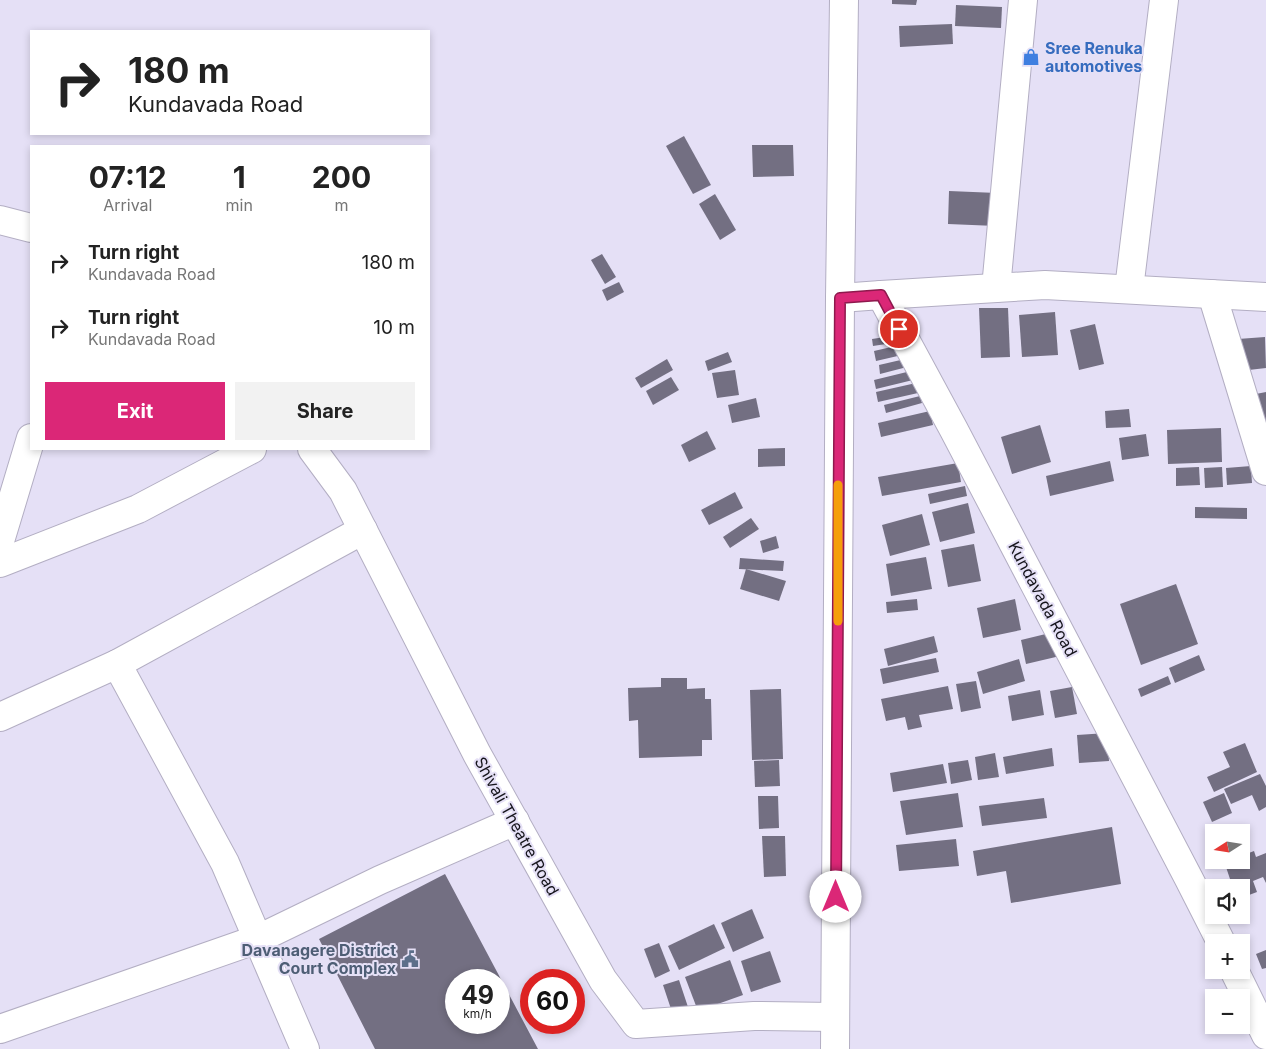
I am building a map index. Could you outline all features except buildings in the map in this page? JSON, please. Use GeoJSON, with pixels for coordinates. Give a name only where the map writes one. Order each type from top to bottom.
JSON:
{"type":"FeatureCollection","features":[{"type":"Feature","properties":{"kind":"street"},"geometry":{"type":"LineString","coordinates":[[835,1049],[844,0]]}},
{"type":"Feature","properties":{"kind":"street"},"geometry":{"type":"LineString","coordinates":[[996,288],[1023,0]]}},
{"type":"Feature","properties":{"kind":"street"},"geometry":{"type":"LineString","coordinates":[[1129,289],[1164,0]]}},
{"type":"Feature","properties":{"kind":"street"},"geometry":{"type":"LineString","coordinates":[[0,220],[30,228]]}},
{"type":"Feature","properties":{"kind":"street"},"geometry":{"type":"LineString","coordinates":[[840,298],[1044,285],[1266,297]]}},
{"type":"Feature","properties":{"kind":"street"},"geometry":{"type":"LineString","coordinates":[[1212,294],[1266,471]]}},
{"type":"Feature","properties":{"kind":"street","name":"Kundavada Road"},"geometry":{"type":"LineString","coordinates":[[881,295],[964,448],[1217,934]]}},
{"type":"Feature","properties":{"kind":"street"},"geometry":{"type":"LineString","coordinates":[[0,541],[30,441]]}},
{"type":"Feature","properties":{"kind":"street"},"geometry":{"type":"LineString","coordinates":[[0,563],[138,509],[250,450]]}},
{"type":"Feature","properties":{"kind":"street","name":"Shivali Theatre Road"},"geometry":{"type":"LineString","coordinates":[[313,450],[343,491],[477,754],[603,980],[636,1024],[754,1016],[835,1017]]}},
{"type":"Feature","properties":{"kind":"street"},"geometry":{"type":"LineString","coordinates":[[0,717],[117,664],[363,530]]}},
{"type":"Feature","properties":{"kind":"street"},"geometry":{"type":"LineString","coordinates":[[117,664],[225,863],[305,1049]]}},
{"type":"Feature","properties":{"kind":"street"},"geometry":{"type":"LineString","coordinates":[[0,1029],[258,939],[380,880],[515,821]]}},
{"type":"Feature","properties":{"kind":"street"},"geometry":{"type":"LineString","coordinates":[[1238,979],[1266,1035]]}},
{"type":"Feature","properties":{"kind":"slow traffic"},"geometry":{"type":"LineString","coordinates":[[838,485],[838,621]]}},
{"type":"Feature","properties":{"kind":"place","name":"Sree Renuka automotives"},"geometry":{"type":"Point","coordinates":[1031,57]}},
{"type":"Feature","properties":{"kind":"place","name":"Davanagere District Court Complex"},"geometry":{"type":"Point","coordinates":[410,959]}},
{"type":"Feature","properties":{"kind":"route"},"geometry":{"type":"LineString","coordinates":[[836,897],[840,298],[881,295],[899,329]]}}]}
